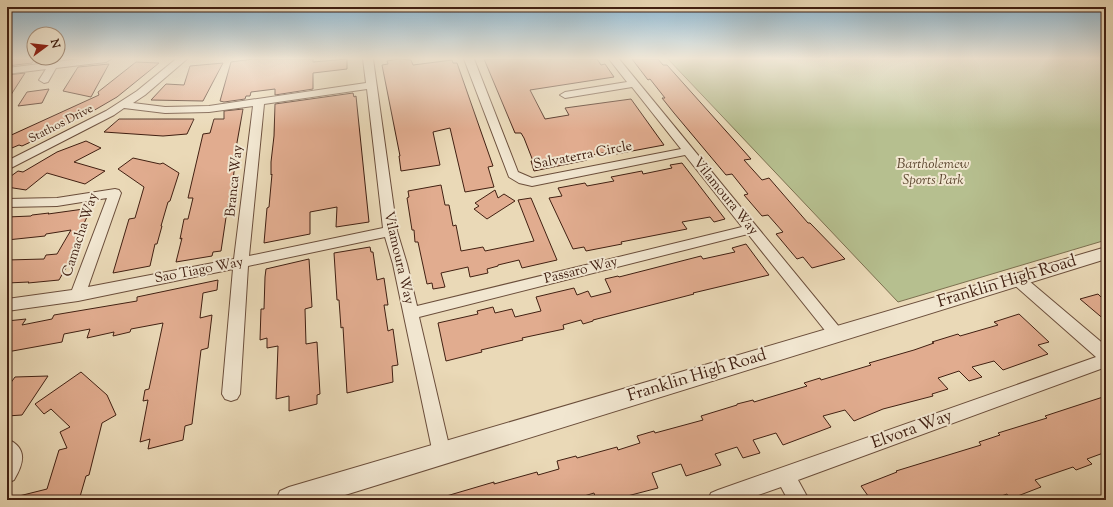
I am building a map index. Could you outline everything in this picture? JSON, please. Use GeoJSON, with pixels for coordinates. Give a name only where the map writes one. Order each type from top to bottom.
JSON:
{"type":"FeatureCollection","features":[{"type":"Feature","properties":{"kind":"street","name":"Stathos Drive"},"geometry":{"type":"LineString","coordinates":[[7,166],[88,126],[123,105],[152,83]]}},
{"type":"Feature","properties":{"kind":"street","name":"Salvaterra Circle"},"geometry":{"type":"LineString","coordinates":[[478,83],[513,174],[523,180],[532,182],[688,150]]}},
{"type":"Feature","properties":{"kind":"street"},"geometry":{"type":"LineString","coordinates":[[565,95],[634,84]]}},
{"type":"Feature","properties":{"kind":"street","name":"Vilamoura Way"},"geometry":{"type":"LineString","coordinates":[[634,84],[837,334]]}},
{"type":"Feature","properties":{"kind":"street"},"geometry":{"type":"LineString","coordinates":[[123,105],[144,109],[186,110],[226,107],[370,85]]}},
{"type":"Feature","properties":{"kind":"street","name":"Vilamoura Way"},"geometry":{"type":"LineString","coordinates":[[370,85],[390,231],[400,264],[442,454]]}},
{"type":"Feature","properties":{"kind":"street","name":"Branca Way"},"geometry":{"type":"LineString","coordinates":[[231,394],[241,263],[259,102]]}},
{"type":"Feature","properties":{"kind":"street","name":"Camacha Way"},"geometry":{"type":"LineString","coordinates":[[7,203],[57,202],[114,193],[78,295]]}},
{"type":"Feature","properties":{"kind":"street","name":"Passaro Way"},"geometry":{"type":"LineString","coordinates":[[411,313],[751,229]]}},
{"type":"Feature","properties":{"kind":"street","name":"Sao Tiago Way"},"geometry":{"type":"LineString","coordinates":[[7,305],[78,295],[241,263],[390,231]]}},
{"type":"Feature","properties":{"kind":"street","name":"Franklin High Road"},"geometry":{"type":"LineString","coordinates":[[289,500],[1106,253]]}},
{"type":"Feature","properties":{"kind":"street"},"geometry":{"type":"LineString","coordinates":[[1016,279],[1106,356]]}},
{"type":"Feature","properties":{"kind":"street","name":"Elvora Way"},"geometry":{"type":"LineString","coordinates":[[718,500],[1106,360]]}},
{"type":"Feature","properties":{"kind":"street"},"geometry":{"type":"LineString","coordinates":[[7,448],[13,455],[13,464],[7,474]]}},
{"type":"Feature","properties":{"kind":"street"},"geometry":{"type":"LineString","coordinates":[[785,476],[799,500]]}},
{"type":"Feature","properties":{"kind":"green space","name":"Bartholemew Sports Park"},"geometry":{"type":"Polygon","coordinates":[[[690,83],[1106,83],[1106,240],[898,302],[690,83]]]}},
{"type":"Feature","properties":{"kind":"building"},"geometry":{"type":"Polygon","coordinates":[[[7,83],[19,83],[7,101],[7,83]]]}},
{"type":"Feature","properties":{"kind":"building"},"geometry":{"type":"Polygon","coordinates":[[[68,83],[99,83],[91,97],[63,91],[68,83]]]}},
{"type":"Feature","properties":{"kind":"building"},"geometry":{"type":"Polygon","coordinates":[[[110,83],[135,83],[117,97],[93,111],[61,127],[60,126],[50,130],[52,132],[22,146],[19,145],[7,150],[7,137],[99,95],[98,92],[110,83]]]}},
{"type":"Feature","properties":{"kind":"building"},"geometry":{"type":"Polygon","coordinates":[[[185,83],[213,83],[203,101],[151,100],[166,84],[184,85],[185,83]]]}},
{"type":"Feature","properties":{"kind":"building"},"geometry":{"type":"Polygon","coordinates":[[[225,83],[313,83],[313,89],[275,95],[275,89],[251,92],[250,96],[246,96],[245,99],[224,102],[220,101],[225,83]]]}},
{"type":"Feature","properties":{"kind":"building"},"geometry":{"type":"Polygon","coordinates":[[[385,83],[464,83],[493,166],[488,167],[494,187],[465,192],[450,128],[433,132],[440,165],[401,171],[400,156],[385,83]]]}},
{"type":"Feature","properties":{"kind":"building"},"geometry":{"type":"Polygon","coordinates":[[[494,83],[577,83],[530,90],[545,119],[569,115],[565,108],[631,99],[664,145],[616,154],[614,151],[585,156],[587,160],[534,171],[531,161],[533,161],[524,138],[521,133],[515,133],[494,83]]]}},
{"type":"Feature","properties":{"kind":"building"},"geometry":{"type":"Polygon","coordinates":[[[653,83],[683,83],[751,159],[744,160],[762,180],[769,178],[808,223],[810,223],[845,259],[812,268],[803,257],[797,259],[776,234],[783,232],[768,215],[762,216],[744,195],[748,194],[732,174],[726,175],[662,98],[665,98],[653,83]]]}},
{"type":"Feature","properties":{"kind":"building"},"geometry":{"type":"Polygon","coordinates":[[[49,89],[42,103],[18,106],[27,92],[49,89]]]}},
{"type":"Feature","properties":{"kind":"building"},"geometry":{"type":"Polygon","coordinates":[[[353,93],[354,97],[356,96],[369,222],[336,227],[337,207],[310,212],[310,234],[264,243],[272,174],[271,175],[271,162],[274,136],[275,104],[353,93]]]}},
{"type":"Feature","properties":{"kind":"building"},"geometry":{"type":"Polygon","coordinates":[[[243,109],[233,165],[235,164],[230,204],[228,204],[221,251],[213,252],[212,256],[176,262],[182,238],[180,239],[184,219],[188,219],[193,198],[188,198],[203,134],[210,133],[214,119],[224,119],[224,111],[243,109]]]}},
{"type":"Feature","properties":{"kind":"building"},"geometry":{"type":"Polygon","coordinates":[[[119,119],[194,119],[187,134],[163,136],[104,132],[119,119]]]}},
{"type":"Feature","properties":{"kind":"building"},"geometry":{"type":"Polygon","coordinates":[[[86,141],[101,148],[74,162],[105,171],[85,184],[47,173],[26,190],[7,187],[7,179],[18,171],[23,172],[57,152],[86,141]]]}},
{"type":"Feature","properties":{"kind":"building"},"geometry":{"type":"Polygon","coordinates":[[[133,158],[160,164],[163,163],[179,173],[170,201],[168,202],[150,266],[113,273],[129,219],[135,218],[144,187],[118,169],[133,158]]]}},
{"type":"Feature","properties":{"kind":"building"},"geometry":{"type":"Polygon","coordinates":[[[682,163],[725,219],[714,222],[710,217],[682,222],[687,229],[621,242],[622,244],[586,251],[584,247],[573,249],[549,198],[562,196],[558,188],[585,183],[587,186],[614,181],[611,177],[642,171],[643,174],[672,168],[670,165],[682,163]]]}},
{"type":"Feature","properties":{"kind":"building"},"geometry":{"type":"Polygon","coordinates":[[[441,185],[445,205],[449,205],[453,226],[456,225],[461,251],[483,247],[485,251],[534,241],[518,200],[531,198],[557,260],[522,268],[519,260],[498,265],[487,269],[488,273],[470,277],[468,267],[441,273],[445,287],[433,289],[432,283],[427,284],[418,242],[415,242],[407,198],[409,197],[408,191],[441,185]]]}},
{"type":"Feature","properties":{"kind":"building"},"geometry":{"type":"Polygon","coordinates":[[[495,190],[498,198],[504,194],[515,201],[487,219],[474,209],[479,206],[475,203],[495,190]]]}},
{"type":"Feature","properties":{"kind":"building"},"geometry":{"type":"Polygon","coordinates":[[[91,208],[73,248],[78,247],[59,280],[28,283],[29,282],[7,283],[7,260],[44,259],[46,255],[57,254],[71,230],[46,234],[45,236],[7,240],[7,217],[31,216],[91,208]]]}},
{"type":"Feature","properties":{"kind":"building"},"geometry":{"type":"Polygon","coordinates":[[[746,244],[769,275],[693,293],[694,294],[593,320],[583,324],[581,320],[563,325],[564,329],[522,338],[523,340],[481,350],[482,352],[446,361],[438,323],[478,314],[477,311],[493,307],[495,313],[512,309],[515,317],[541,311],[536,297],[574,288],[577,295],[588,291],[591,297],[611,292],[605,279],[619,277],[701,256],[703,259],[735,252],[732,248],[746,244]]]}},
{"type":"Feature","properties":{"kind":"building"},"geometry":{"type":"Polygon","coordinates":[[[370,247],[371,252],[373,252],[377,280],[384,278],[388,305],[384,305],[388,331],[393,329],[398,365],[392,366],[393,382],[347,393],[343,327],[341,328],[339,300],[337,300],[334,253],[370,247]]]}},
{"type":"Feature","properties":{"kind":"building"},"geometry":{"type":"Polygon","coordinates":[[[309,259],[312,307],[305,309],[306,344],[317,342],[320,394],[317,395],[317,404],[289,411],[289,396],[276,399],[278,346],[267,348],[267,338],[260,340],[261,309],[264,309],[266,269],[309,259]]]}},
{"type":"Feature","properties":{"kind":"building"},"geometry":{"type":"Polygon","coordinates":[[[218,280],[217,290],[203,293],[200,318],[212,315],[208,348],[201,350],[192,424],[185,426],[183,440],[148,449],[150,439],[140,442],[148,400],[143,401],[145,390],[149,389],[163,323],[131,329],[130,332],[113,336],[114,332],[87,338],[90,329],[64,334],[62,342],[7,352],[7,321],[26,319],[22,325],[52,319],[54,315],[137,301],[137,297],[218,280]]]}},
{"type":"Feature","properties":{"kind":"building"},"geometry":{"type":"Polygon","coordinates":[[[1098,294],[1102,298],[1106,297],[1106,321],[1080,299],[1098,294]]]}},
{"type":"Feature","properties":{"kind":"building"},"geometry":{"type":"Polygon","coordinates":[[[1019,314],[1049,342],[1038,345],[1048,354],[1003,370],[994,361],[972,367],[982,377],[969,381],[959,371],[938,378],[948,389],[932,394],[933,396],[883,409],[854,421],[845,410],[823,416],[831,427],[783,445],[776,433],[753,440],[760,453],[743,458],[737,447],[715,454],[721,465],[686,476],[681,464],[652,473],[658,488],[612,500],[596,500],[594,493],[571,500],[443,500],[443,497],[494,482],[494,484],[537,472],[538,475],[559,469],[557,461],[576,456],[577,458],[617,447],[618,450],[640,443],[637,436],[654,431],[655,433],[703,420],[701,416],[737,404],[753,400],[754,402],[807,386],[804,383],[820,378],[821,380],[871,365],[869,363],[914,350],[934,343],[932,342],[958,334],[960,336],[998,325],[994,322],[1019,314]]]}},
{"type":"Feature","properties":{"kind":"building"},"geometry":{"type":"Polygon","coordinates":[[[81,372],[107,395],[116,415],[102,423],[89,475],[86,476],[79,500],[19,500],[19,496],[47,489],[59,450],[67,448],[60,432],[70,427],[51,409],[44,414],[35,404],[81,372]]]}},
{"type":"Feature","properties":{"kind":"building"},"geometry":{"type":"Polygon","coordinates":[[[48,376],[22,415],[7,416],[7,388],[15,377],[48,376]]]}},
{"type":"Feature","properties":{"kind":"building"},"geometry":{"type":"Polygon","coordinates":[[[1106,396],[1106,452],[1087,459],[1092,464],[1076,470],[1073,467],[1035,480],[1041,487],[1010,499],[1007,494],[990,500],[871,500],[861,486],[897,472],[896,471],[981,445],[979,442],[1000,435],[998,433],[1047,418],[1045,416],[1106,396]]]}}]}
